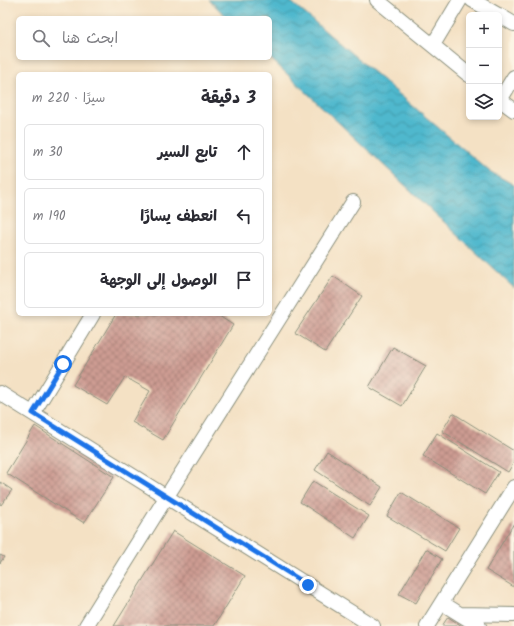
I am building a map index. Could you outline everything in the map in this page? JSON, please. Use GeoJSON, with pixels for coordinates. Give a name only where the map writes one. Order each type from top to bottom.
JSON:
{"type":"FeatureCollection","features":[{"type":"Feature","properties":{"kind":"street"},"geometry":{"type":"LineString","coordinates":[[377,0],[466,72]]}},
{"type":"Feature","properties":{"kind":"street"},"geometry":{"type":"LineString","coordinates":[[433,45],[460,0]]}},
{"type":"Feature","properties":{"kind":"street"},"geometry":{"type":"LineString","coordinates":[[472,0],[494,12]]}},
{"type":"Feature","properties":{"kind":"street"},"geometry":{"type":"LineString","coordinates":[[502,17],[514,24]]}},
{"type":"Feature","properties":{"kind":"street"},"geometry":{"type":"LineString","coordinates":[[502,97],[514,77]]}},
{"type":"Feature","properties":{"kind":"street"},"geometry":{"type":"LineString","coordinates":[[502,101],[514,110]]}},
{"type":"Feature","properties":{"kind":"street"},"geometry":{"type":"LineString","coordinates":[[86,626],[353,202]]}},
{"type":"Feature","properties":{"kind":"street"},"geometry":{"type":"LineString","coordinates":[[33,413],[92,316]]}},
{"type":"Feature","properties":{"kind":"street"},"geometry":{"type":"LineString","coordinates":[[1,396],[33,413],[373,626]]}},
{"type":"Feature","properties":{"kind":"street"},"geometry":{"type":"LineString","coordinates":[[427,626],[514,487]]}},
{"type":"Feature","properties":{"kind":"street"},"geometry":{"type":"LineString","coordinates":[[442,603],[479,626]]}},
{"type":"Feature","properties":{"kind":"street"},"geometry":{"type":"LineString","coordinates":[[460,614],[514,615]]}},
{"type":"Feature","properties":{"kind":"street"},"geometry":{"type":"LineString","coordinates":[[509,626],[514,619]]}},
{"type":"Feature","properties":{"kind":"water"},"geometry":{"type":"Polygon","coordinates":[[[209,0],[289,0],[489,171],[514,185],[514,288],[272,60],[272,16],[226,16],[209,0]]]}},
{"type":"Feature","properties":{"kind":"building"},"geometry":{"type":"Polygon","coordinates":[[[333,276],[362,296],[325,352],[295,333],[333,276]]]}},
{"type":"Feature","properties":{"kind":"building"},"geometry":{"type":"Polygon","coordinates":[[[115,316],[219,316],[233,325],[163,440],[132,422],[150,391],[125,377],[107,405],[73,385],[115,316]]]}},
{"type":"Feature","properties":{"kind":"building"},"geometry":{"type":"Polygon","coordinates":[[[393,347],[426,366],[402,406],[369,387],[393,347]]]}},
{"type":"Feature","properties":{"kind":"building"},"geometry":{"type":"Polygon","coordinates":[[[453,413],[514,451],[514,462],[508,472],[442,431],[453,413]]]}},
{"type":"Feature","properties":{"kind":"building"},"geometry":{"type":"Polygon","coordinates":[[[35,426],[114,477],[84,523],[6,473],[35,426]]]}},
{"type":"Feature","properties":{"kind":"building"},"geometry":{"type":"Polygon","coordinates":[[[437,433],[499,472],[485,494],[423,456],[437,433]]]}},
{"type":"Feature","properties":{"kind":"building"},"geometry":{"type":"Polygon","coordinates":[[[327,451],[382,487],[370,506],[315,470],[327,451]]]}},
{"type":"Feature","properties":{"kind":"building"},"geometry":{"type":"Polygon","coordinates":[[[313,481],[369,516],[355,538],[300,502],[313,481]]]}},
{"type":"Feature","properties":{"kind":"building"},"geometry":{"type":"Polygon","coordinates":[[[0,482],[12,490],[1,505],[0,504],[0,482]]]}},
{"type":"Feature","properties":{"kind":"building"},"geometry":{"type":"Polygon","coordinates":[[[401,492],[459,528],[445,551],[387,516],[401,492]]]}},
{"type":"Feature","properties":{"kind":"building"},"geometry":{"type":"Polygon","coordinates":[[[514,523],[514,587],[486,570],[514,523]]]}},
{"type":"Feature","properties":{"kind":"building"},"geometry":{"type":"Polygon","coordinates":[[[173,531],[245,576],[214,626],[114,626],[173,531]]]}},
{"type":"Feature","properties":{"kind":"building"},"geometry":{"type":"Polygon","coordinates":[[[426,549],[442,559],[416,603],[399,594],[426,549]]]}},
{"type":"Feature","properties":{"kind":"building"},"geometry":{"type":"Polygon","coordinates":[[[0,555],[4,557],[0,563],[0,555]]]}},
{"type":"Feature","properties":{"kind":"building"},"geometry":{"type":"Polygon","coordinates":[[[448,617],[462,626],[442,626],[448,617]]]}},
{"type":"Feature","properties":{"kind":"route"},"geometry":{"type":"LineString","coordinates":[[63,364],[33,413],[308,585]]}}]}
